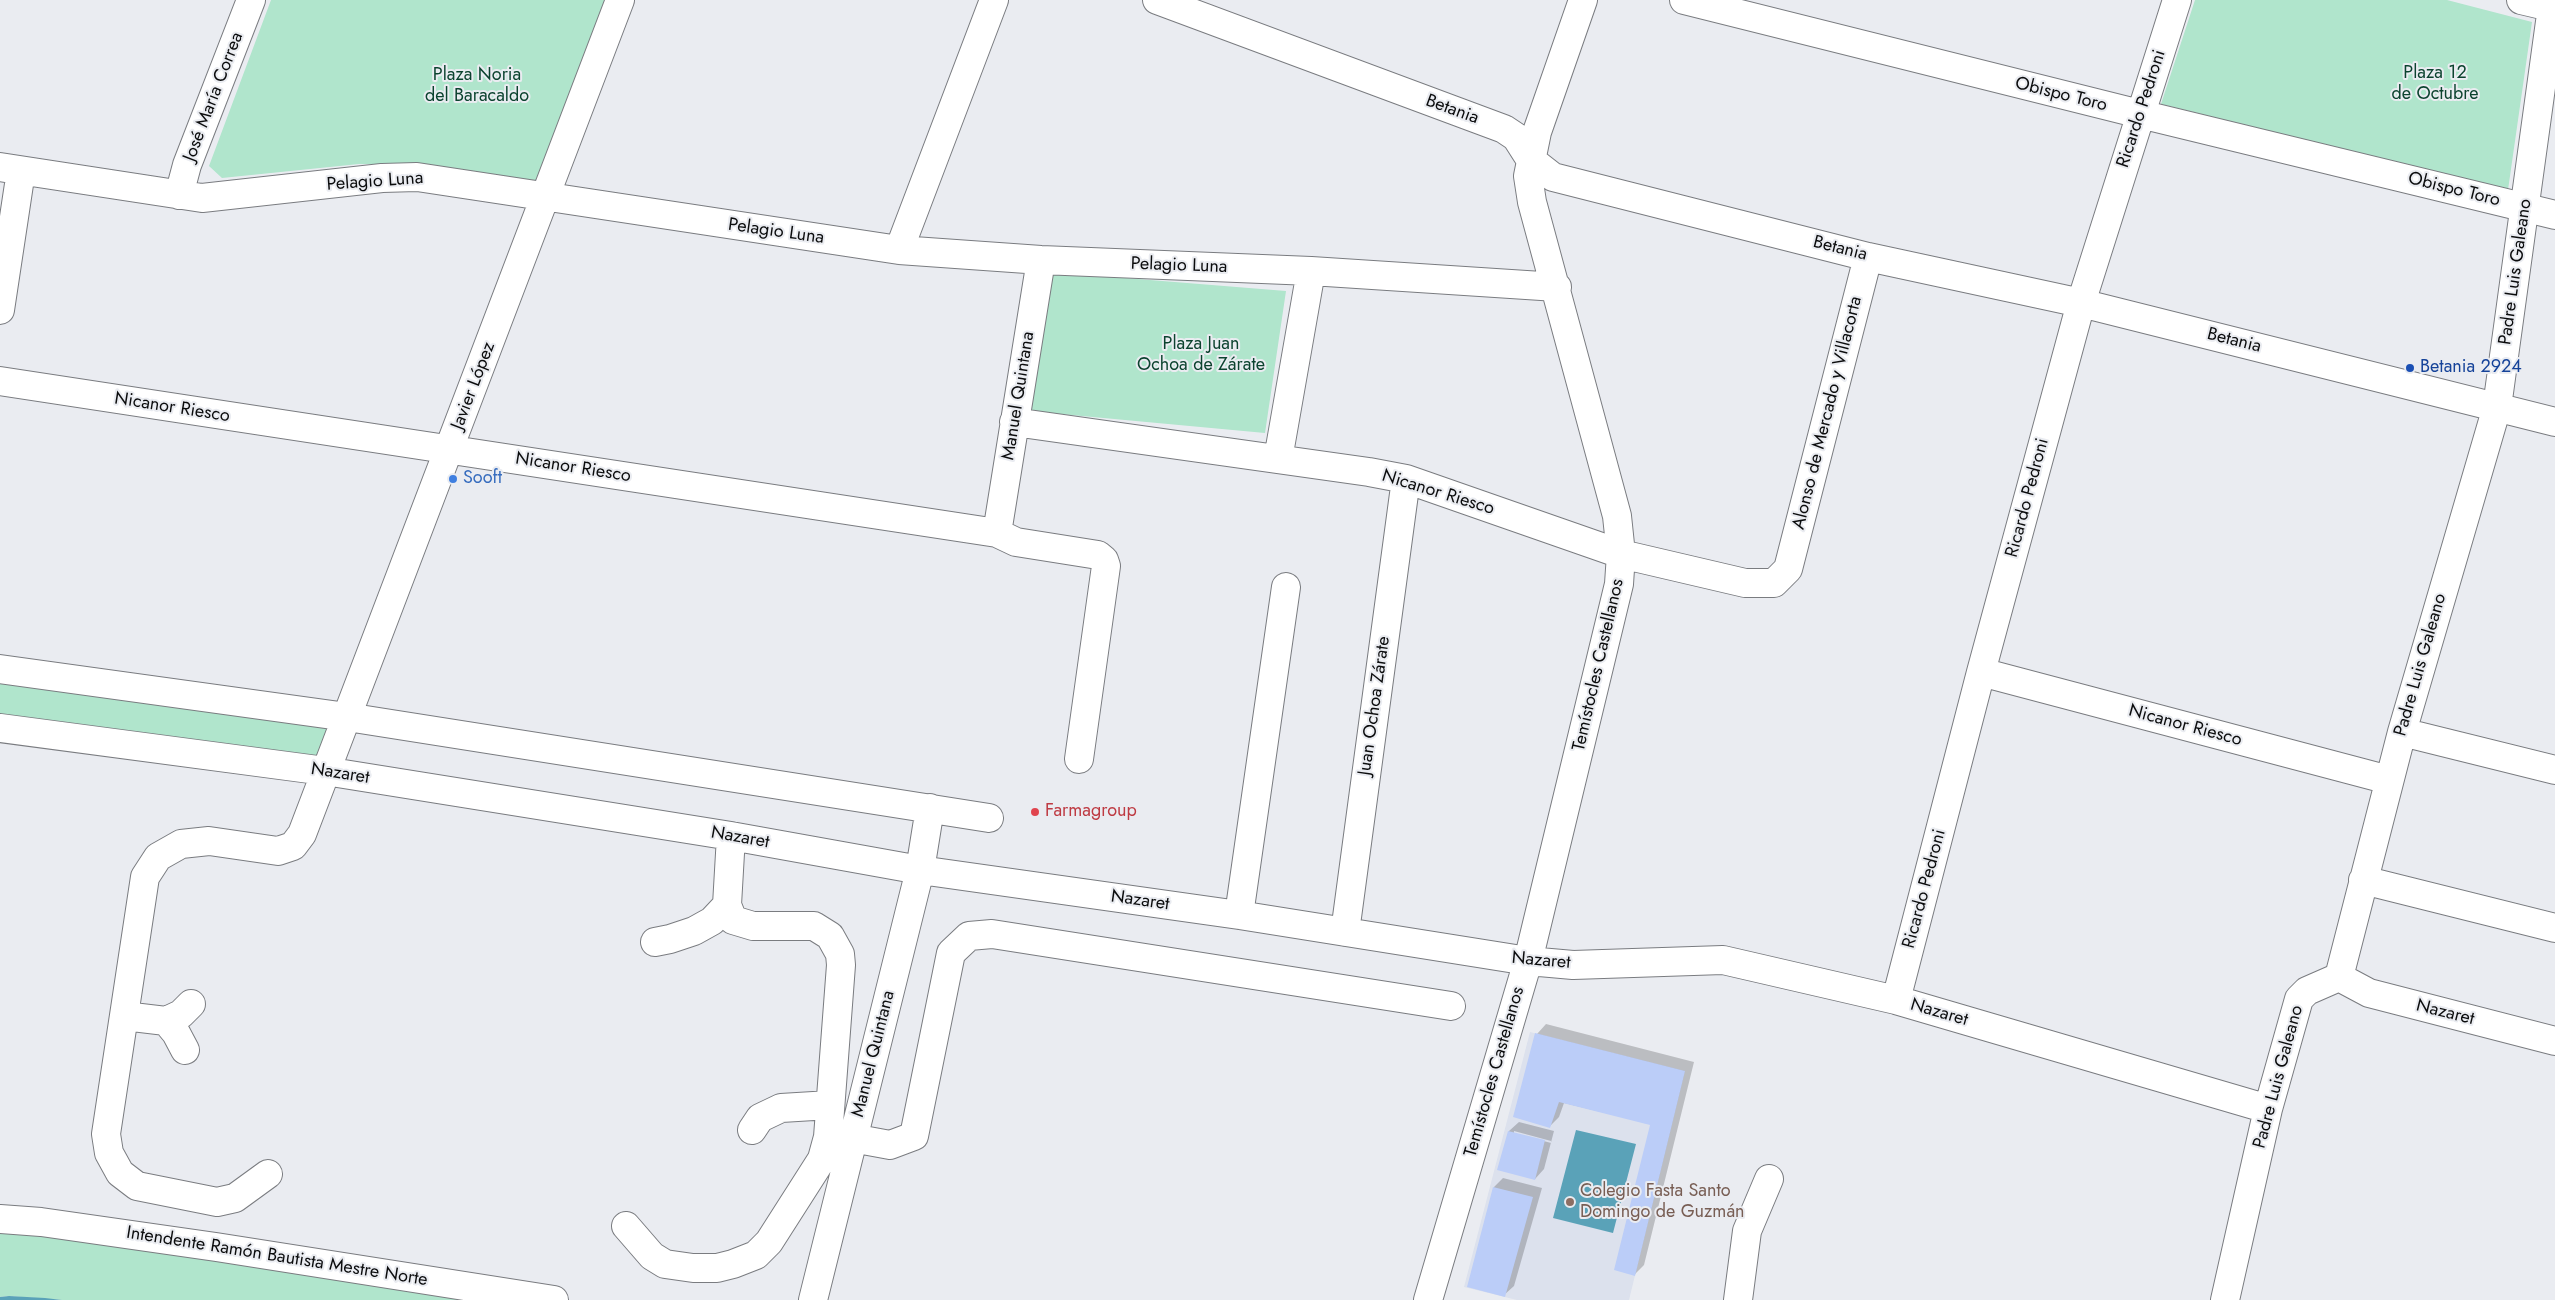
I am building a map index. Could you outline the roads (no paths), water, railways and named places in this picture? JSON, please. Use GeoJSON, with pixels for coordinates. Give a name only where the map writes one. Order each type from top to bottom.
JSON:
{"type":"FeatureCollection","features":[{"type":"Feature","properties":{"kind":"street","name":"José María Correa"},"geometry":{"type":"LineString","coordinates":[[179,195],[187,165],[251,0]]}},
{"type":"Feature","properties":{"kind":"street","name":"Javier López"},"geometry":{"type":"LineString","coordinates":[[268,1174],[235,1198],[218,1202],[137,1186],[120,1173],[110,1153],[106,1134],[145,877],[149,868],[169,849],[193,841],[209,841],[278,851],[293,846],[302,834],[620,0]]}},
{"type":"Feature","properties":{"kind":"street"},"geometry":{"type":"LineString","coordinates":[[899,250],[994,0]]}},
{"type":"Feature","properties":{"kind":"street","name":"Betania"},"geometry":{"type":"LineString","coordinates":[[1157,0],[1504,130],[1516,137],[1530,159],[1553,177],[1868,257],[2081,302],[2555,422]]}},
{"type":"Feature","properties":{"kind":"street","name":"Temístocles Castellanos"},"geometry":{"type":"LineString","coordinates":[[1428,1300],[1528,962],[1619,584],[1621,554],[1617,516],[1557,288],[1532,202],[1528,176],[1537,132],[1583,0]]}},
{"type":"Feature","properties":{"kind":"street","name":"Obispo Toro"},"geometry":{"type":"LineString","coordinates":[[1684,0],[2555,215]]}},
{"type":"Feature","properties":{"kind":"street","name":"Ricardo Pedroni"},"geometry":{"type":"LineString","coordinates":[[1896,1000],[1981,672],[2081,302],[2177,0]]}},
{"type":"Feature","properties":{"kind":"street"},"geometry":{"type":"LineString","coordinates":[[2521,0],[2553,5]]}},
{"type":"Feature","properties":{"kind":"street","name":"Padre Luis Galeano"},"geometry":{"type":"LineString","coordinates":[[2225,1300],[2268,1109],[2299,999],[2307,991],[2339,977],[2402,732],[2496,408],[2553,5]]}},
{"type":"Feature","properties":{"kind":"street","name":"Pelagio Luna"},"geometry":{"type":"LineString","coordinates":[[10,169],[179,195],[222,198],[382,178],[417,177],[899,250],[1041,260],[1311,271],[1557,288]]}},
{"type":"Feature","properties":{"kind":"street"},"geometry":{"type":"LineString","coordinates":[[0,310],[10,169]]}},
{"type":"Feature","properties":{"kind":"street","name":"Alonso de Mercado y Villacorta"},"geometry":{"type":"LineString","coordinates":[[1788,569],[1868,257]]}},
{"type":"Feature","properties":{"kind":"street","name":"Manuel Quintana"},"geometry":{"type":"LineString","coordinates":[[998,532],[1041,260]]}},
{"type":"Feature","properties":{"kind":"street"},"geometry":{"type":"LineString","coordinates":[[1278,459],[1311,271]]}},
{"type":"Feature","properties":{"kind":"street","name":"Nicanor Riesco"},"geometry":{"type":"LineString","coordinates":[[0,381],[998,532],[1016,542],[1098,555],[1104,560],[1106,566],[1079,759]]}},
{"type":"Feature","properties":{"kind":"street","name":"Nicanor Riesco"},"geometry":{"type":"LineString","coordinates":[[1014,422],[1406,479],[1621,554],[1744,583],[1774,583],[1788,569]]}},
{"type":"Feature","properties":{"kind":"street","name":"Juan Ochoa Zárate"},"geometry":{"type":"LineString","coordinates":[[1345,932],[1406,479]]}},
{"type":"Feature","properties":{"kind":"street"},"geometry":{"type":"LineString","coordinates":[[1239,915],[1286,587]]}},
{"type":"Feature","properties":{"kind":"street"},"geometry":{"type":"LineString","coordinates":[[0,670],[347,716],[988,818]]}},
{"type":"Feature","properties":{"kind":"street","name":"Nicanor Riesco"},"geometry":{"type":"LineString","coordinates":[[1981,672],[2389,780]]}},
{"type":"Feature","properties":{"kind":"street","name":"Nazaret"},"geometry":{"type":"LineString","coordinates":[[0,728],[325,771],[731,836],[920,870],[1239,915],[1528,962],[1573,965],[1723,960],[1896,1000],[2268,1109]]}},
{"type":"Feature","properties":{"kind":"street"},"geometry":{"type":"LineString","coordinates":[[2402,732],[2555,770]]}},
{"type":"Feature","properties":{"kind":"street","name":"Manuel Quintana"},"geometry":{"type":"LineString","coordinates":[[813,1300],[920,870],[930,808]]}},
{"type":"Feature","properties":{"kind":"street"},"geometry":{"type":"LineString","coordinates":[[626,1226],[652,1256],[677,1267],[718,1268],[756,1254],[769,1242],[822,1159],[828,1138],[842,965],[834,943],[823,930],[814,926],[753,926],[733,920],[726,905],[731,836]]}},
{"type":"Feature","properties":{"kind":"street"},"geometry":{"type":"LineString","coordinates":[[2364,880],[2555,928]]}},
{"type":"Feature","properties":{"kind":"street"},"geometry":{"type":"LineString","coordinates":[[655,942],[694,931],[712,921],[726,905]]}},
{"type":"Feature","properties":{"kind":"street"},"geometry":{"type":"LineString","coordinates":[[852,1138],[890,1145],[914,1136],[951,953],[969,936],[992,934],[1451,1006]]}},
{"type":"Feature","properties":{"kind":"street","name":"Nazaret"},"geometry":{"type":"LineString","coordinates":[[2339,977],[2369,993],[2555,1041]]}},
{"type":"Feature","properties":{"kind":"street"},"geometry":{"type":"LineString","coordinates":[[124,1016],[166,1022],[181,1014],[191,1004]]}},
{"type":"Feature","properties":{"kind":"street"},"geometry":{"type":"LineString","coordinates":[[166,1022],[176,1034],[185,1050]]}},
{"type":"Feature","properties":{"kind":"street"},"geometry":{"type":"LineString","coordinates":[[752,1130],[771,1101],[830,1105]]}},
{"type":"Feature","properties":{"kind":"street"},"geometry":{"type":"LineString","coordinates":[[1738,1300],[1747,1231],[1769,1179]]}},
{"type":"Feature","properties":{"kind":"street","name":"Intendente Ramón Bautista Mestre Norte"},"geometry":{"type":"LineString","coordinates":[[0,1218],[206,1246],[554,1300]]}},
{"type":"Feature","properties":{"kind":"water"},"geometry":{"type":"Polygon","coordinates":[[[1576,1130],[1636,1144],[1613,1233],[1553,1218],[1576,1130]]]}},
{"type":"Feature","properties":{"kind":"water"},"geometry":{"type":"Polygon","coordinates":[[[0,1297],[62,1300],[0,1300],[0,1297]]]}},
{"type":"Feature","properties":{"kind":"place","name":"Betania 2924"},"geometry":{"type":"Point","coordinates":[2410,368]}},
{"type":"Feature","properties":{"kind":"place","name":"Sooft"},"geometry":{"type":"Point","coordinates":[453,479]}},
{"type":"Feature","properties":{"kind":"place","name":"Farmagroup"},"geometry":{"type":"Point","coordinates":[1035,812]}},
{"type":"Feature","properties":{"kind":"place","name":"Colegio Fasta Santo Domingo de Guzmán"},"geometry":{"type":"Point","coordinates":[1570,1202]}},
{"type":"Feature","properties":{"kind":"park label","name":"Plaza 12 de Octubre"},"geometry":{"type":"Point","coordinates":[2435,84]}},
{"type":"Feature","properties":{"kind":"park label","name":"Plaza Noria del Baracaldo"},"geometry":{"type":"Point","coordinates":[477,86]}},
{"type":"Feature","properties":{"kind":"park label","name":"Plaza Juan Ochoa de Zárate"},"geometry":{"type":"Point","coordinates":[1201,355]}}]}
